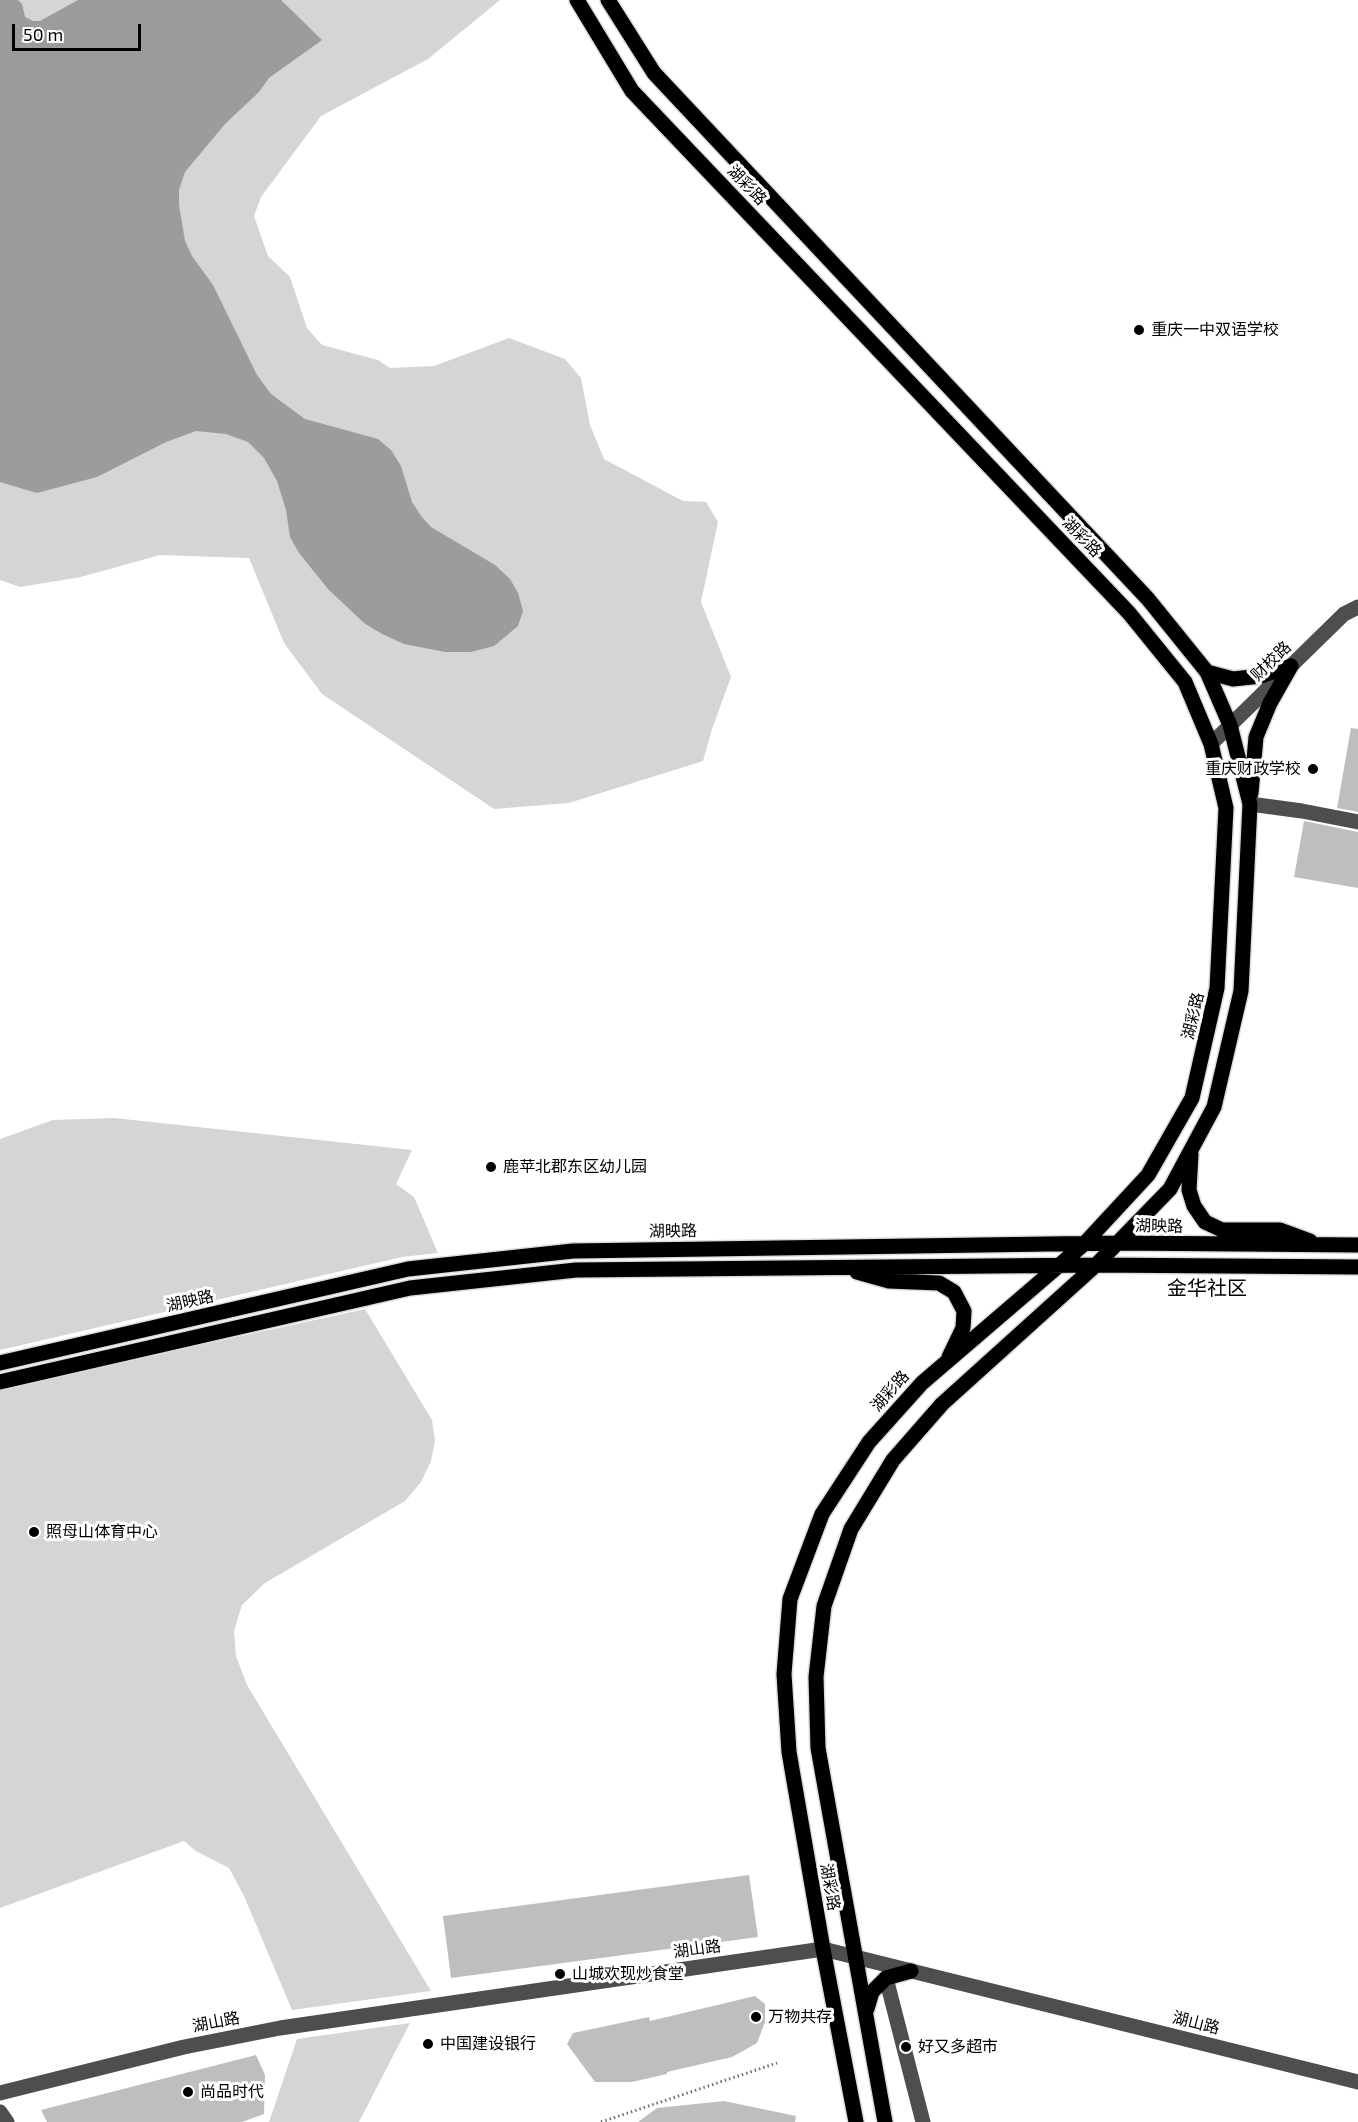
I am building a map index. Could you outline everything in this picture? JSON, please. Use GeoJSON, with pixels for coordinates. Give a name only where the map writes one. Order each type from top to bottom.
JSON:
{"type":"FeatureCollection","features":[{"type":"Feature","properties":{"kind":"main road","name":"湖彩路"},"geometry":{"type":"LineString","coordinates":[[577,0],[632,90],[1129,613],[1185,682],[1211,744],[1226,808],[1217,988],[1192,1098],[1148,1175],[1084,1244],[921,1383],[863,1451],[822,1514],[790,1599],[784,1674],[789,1752],[856,2122]]}},
{"type":"Feature","properties":{"kind":"main road","name":"湖彩路"},"geometry":{"type":"LineString","coordinates":[[608,0],[654,74],[1148,599],[1207,672],[1230,725],[1250,804],[1241,990],[1214,1107],[1191,1151],[1170,1189],[1096,1265],[942,1404],[893,1460],[850,1529],[824,1606],[816,1677],[818,1748],[885,2122]]}},
{"type":"Feature","properties":{"kind":"main road"},"geometry":{"type":"LineString","coordinates":[[1207,672],[1233,679],[1261,676],[1291,666]]}},
{"type":"Feature","properties":{"kind":"main road"},"geometry":{"type":"LineString","coordinates":[[1250,804],[1256,737],[1270,703],[1291,666]]}},
{"type":"Feature","properties":{"kind":"main road"},"geometry":{"type":"LineString","coordinates":[[1191,1151],[1189,1190],[1194,1206],[1205,1222],[1222,1230],[1281,1230],[1321,1245]]}},
{"type":"Feature","properties":{"kind":"main road","name":"湖映路"},"geometry":{"type":"LineString","coordinates":[[0,1363],[408,1269],[549,1253],[597,1250],[1117,1243],[1358,1245]]}},
{"type":"Feature","properties":{"kind":"main road"},"geometry":{"type":"LineString","coordinates":[[0,1382],[410,1288],[576,1270],[1096,1265],[1358,1267]]}},
{"type":"Feature","properties":{"kind":"main road"},"geometry":{"type":"LineString","coordinates":[[840,1267],[889,1281],[939,1283],[954,1292],[964,1311],[963,1328],[945,1363]]}},
{"type":"Feature","properties":{"kind":"main road"},"geometry":{"type":"LineString","coordinates":[[866,2015],[872,1992],[885,1978],[911,1971]]}},
{"type":"Feature","properties":{"kind":"street","name":"财校路"},"geometry":{"type":"LineString","coordinates":[[1211,744],[1344,614],[1358,607]]}},
{"type":"Feature","properties":{"kind":"street"},"geometry":{"type":"LineString","coordinates":[[1250,804],[1358,822]]}},
{"type":"Feature","properties":{"kind":"street","name":"湖山路"},"geometry":{"type":"LineString","coordinates":[[0,2093],[184,2047],[280,2028],[823,1949],[1358,2082]]}},
{"type":"Feature","properties":{"kind":"street"},"geometry":{"type":"LineString","coordinates":[[885,1978],[922,2122]]}},
{"type":"Feature","properties":{"kind":"street"},"geometry":{"type":"LineString","coordinates":[[0,2112],[7,2122]]}},
{"type":"Feature","properties":{"kind":"path"},"geometry":{"type":"LineString","coordinates":[[602,2122],[777,2063]]}},
{"type":"Feature","properties":{"kind":"shaded area"},"geometry":{"type":"Polygon","coordinates":[[[0,0],[500,0],[428,59],[321,116],[261,197],[254,216],[268,256],[290,277],[307,328],[322,345],[378,360],[390,368],[434,366],[509,338],[565,359],[581,378],[590,425],[604,459],[683,501],[706,502],[718,522],[701,602],[731,677],[703,761],[569,803],[494,809],[322,694],[284,643],[249,558],[160,555],[81,577],[20,587],[0,580],[0,0]]]}},
{"type":"Feature","properties":{"kind":"shaded area"},"geometry":{"type":"Polygon","coordinates":[[[0,0],[18,0],[22,4],[25,17],[33,21],[40,21],[78,0],[281,0],[322,40],[269,78],[259,92],[225,124],[185,172],[179,190],[179,205],[185,241],[192,256],[213,285],[257,375],[271,394],[305,419],[378,439],[391,450],[401,466],[412,502],[431,527],[495,565],[510,579],[518,593],[523,611],[518,626],[494,646],[471,652],[445,652],[404,644],[364,623],[328,589],[299,553],[290,537],[286,510],[277,481],[264,458],[248,442],[226,434],[196,431],[166,442],[97,477],[37,493],[0,482],[0,0]]]}},
{"type":"Feature","properties":{"kind":"shaded area"},"geometry":{"type":"Polygon","coordinates":[[[114,1118],[412,1150],[396,1184],[414,1197],[438,1253],[402,1257],[0,1350],[0,1139],[53,1120],[114,1118]]]}},
{"type":"Feature","properties":{"kind":"shaded area"},"geometry":{"type":"Polygon","coordinates":[[[365,1309],[432,1420],[435,1441],[431,1461],[421,1482],[405,1501],[265,1583],[242,1605],[234,1631],[236,1656],[247,1685],[431,1991],[292,2010],[244,1896],[229,1868],[196,1851],[184,1841],[0,1908],[0,1389],[365,1309]]]}},
{"type":"Feature","properties":{"kind":"shaded area"},"geometry":{"type":"Polygon","coordinates":[[[410,2023],[359,2122],[269,2122],[297,2039],[410,2023]]]}},
{"type":"Feature","properties":{"kind":"building"},"geometry":{"type":"Polygon","coordinates":[[[1351,728],[1358,729],[1358,812],[1337,808],[1351,728]]]}},
{"type":"Feature","properties":{"kind":"building"},"geometry":{"type":"Polygon","coordinates":[[[1304,821],[1358,832],[1358,888],[1294,877],[1304,821]]]}},
{"type":"Feature","properties":{"kind":"building"},"geometry":{"type":"Polygon","coordinates":[[[749,1875],[758,1937],[451,1978],[443,1916],[749,1875]]]}},
{"type":"Feature","properties":{"kind":"building"},"geometry":{"type":"Polygon","coordinates":[[[755,1996],[765,2004],[765,2022],[757,2043],[732,2057],[667,2072],[667,2074],[632,2082],[595,2082],[567,2044],[573,2033],[649,2017],[650,2021],[755,1996]]]}},
{"type":"Feature","properties":{"kind":"building","name":"尚品时代"},"geometry":{"type":"Polygon","coordinates":[[[256,2055],[265,2075],[264,2114],[242,2122],[47,2122],[41,2110],[256,2055]]]}},
{"type":"Feature","properties":{"kind":"building"},"geometry":{"type":"Polygon","coordinates":[[[724,2101],[796,2116],[795,2122],[638,2122],[657,2108],[724,2101]]]}},
{"type":"Feature","properties":{"kind":"place","name":"重庆一中双语学校"},"geometry":{"type":"Point","coordinates":[1139,330]}},
{"type":"Feature","properties":{"kind":"place","name":"重庆财政学校"},"geometry":{"type":"Point","coordinates":[1313,769]}},
{"type":"Feature","properties":{"kind":"place","name":"鹿苹北郡东区幼儿园"},"geometry":{"type":"Point","coordinates":[491,1167]}},
{"type":"Feature","properties":{"kind":"place","name":"照母山体育中心"},"geometry":{"type":"Point","coordinates":[34,1532]}},
{"type":"Feature","properties":{"kind":"place","name":"山城欢现炒食堂"},"geometry":{"type":"Point","coordinates":[560,1974]}},
{"type":"Feature","properties":{"kind":"place","name":"万物共存"},"geometry":{"type":"Point","coordinates":[756,2017]}},
{"type":"Feature","properties":{"kind":"place","name":"中国建设银行"},"geometry":{"type":"Point","coordinates":[428,2044]}},
{"type":"Feature","properties":{"kind":"place","name":"好又多超市"},"geometry":{"type":"Point","coordinates":[906,2047]}},
{"type":"Feature","properties":{"kind":"place","name":"尚品时代"},"geometry":{"type":"Point","coordinates":[188,2092]}},
{"type":"Feature","properties":{"kind":"district","name":"金华社区"},"geometry":{"type":"Point","coordinates":[1207,1288]}}]}
